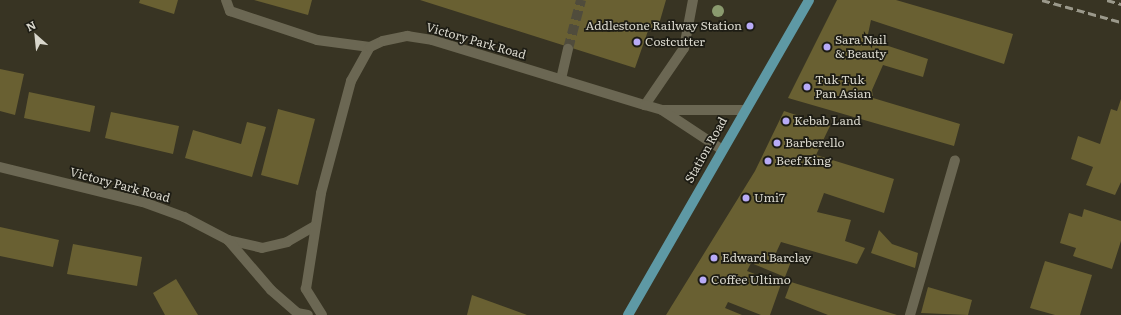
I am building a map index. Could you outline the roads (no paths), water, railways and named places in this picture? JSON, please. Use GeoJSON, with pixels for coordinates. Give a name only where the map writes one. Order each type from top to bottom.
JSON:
{"type":"FeatureCollection","features":[{"type":"Feature","properties":{"kind":"main road","name":"Station Road"},"geometry":{"type":"LineString","coordinates":[[628,315],[744,110],[809,0]]}},
{"type":"Feature","properties":{"kind":"street"},"geometry":{"type":"LineString","coordinates":[[226,0],[230,11],[317,40],[370,47],[359,63],[351,81],[321,193],[315,226],[306,289],[322,315]]}},
{"type":"Feature","properties":{"kind":"street"},"geometry":{"type":"LineString","coordinates":[[645,105],[684,48],[693,0]]}},
{"type":"Feature","properties":{"kind":"street","name":"Victory Park Road"},"geometry":{"type":"LineString","coordinates":[[370,47],[383,41],[407,36],[432,40],[662,110],[744,110]]}},
{"type":"Feature","properties":{"kind":"street"},"geometry":{"type":"LineString","coordinates":[[561,79],[568,49]]}},
{"type":"Feature","properties":{"kind":"street","name":"Victory Park Road"},"geometry":{"type":"LineString","coordinates":[[662,110],[722,149]]}},
{"type":"Feature","properties":{"kind":"street"},"geometry":{"type":"LineString","coordinates":[[910,315],[955,160]]}},
{"type":"Feature","properties":{"kind":"street","name":"Victory Park Road"},"geometry":{"type":"LineString","coordinates":[[0,167],[143,202],[184,217],[228,240],[262,248],[287,242],[315,226]]}},
{"type":"Feature","properties":{"kind":"street","name":"Victory Park Road"},"geometry":{"type":"LineString","coordinates":[[228,240],[271,290],[297,313],[308,315]]}},
{"type":"Feature","properties":{"kind":"tunnel"},"geometry":{"type":"LineString","coordinates":[[568,49],[581,0]]}},
{"type":"Feature","properties":{"kind":"railway"},"geometry":{"type":"LineString","coordinates":[[1042,0],[1121,22]]}},
{"type":"Feature","properties":{"kind":"railway"},"geometry":{"type":"LineString","coordinates":[[1107,0],[1121,4]]}},
{"type":"Feature","properties":{"kind":"place","name":"Addlestone Railway Station"},"geometry":{"type":"Point","coordinates":[750,26]}},
{"type":"Feature","properties":{"kind":"place","name":"Costcutter"},"geometry":{"type":"Point","coordinates":[637,42]}},
{"type":"Feature","properties":{"kind":"place","name":"Sara Nail & Beauty"},"geometry":{"type":"Point","coordinates":[827,47]}},
{"type":"Feature","properties":{"kind":"place","name":"Tuk Tuk Pan Asian"},"geometry":{"type":"Point","coordinates":[807,87]}},
{"type":"Feature","properties":{"kind":"place","name":"Kebab Land"},"geometry":{"type":"Point","coordinates":[786,121]}},
{"type":"Feature","properties":{"kind":"place","name":"Barberello"},"geometry":{"type":"Point","coordinates":[777,143]}},
{"type":"Feature","properties":{"kind":"place","name":"Beef King"},"geometry":{"type":"Point","coordinates":[768,161]}},
{"type":"Feature","properties":{"kind":"place","name":"Umi7"},"geometry":{"type":"Point","coordinates":[746,198]}},
{"type":"Feature","properties":{"kind":"place","name":"Edward Barclay"},"geometry":{"type":"Point","coordinates":[714,258]}},
{"type":"Feature","properties":{"kind":"place","name":"Coffee Ultimo"},"geometry":{"type":"Point","coordinates":[703,280]}}]}
